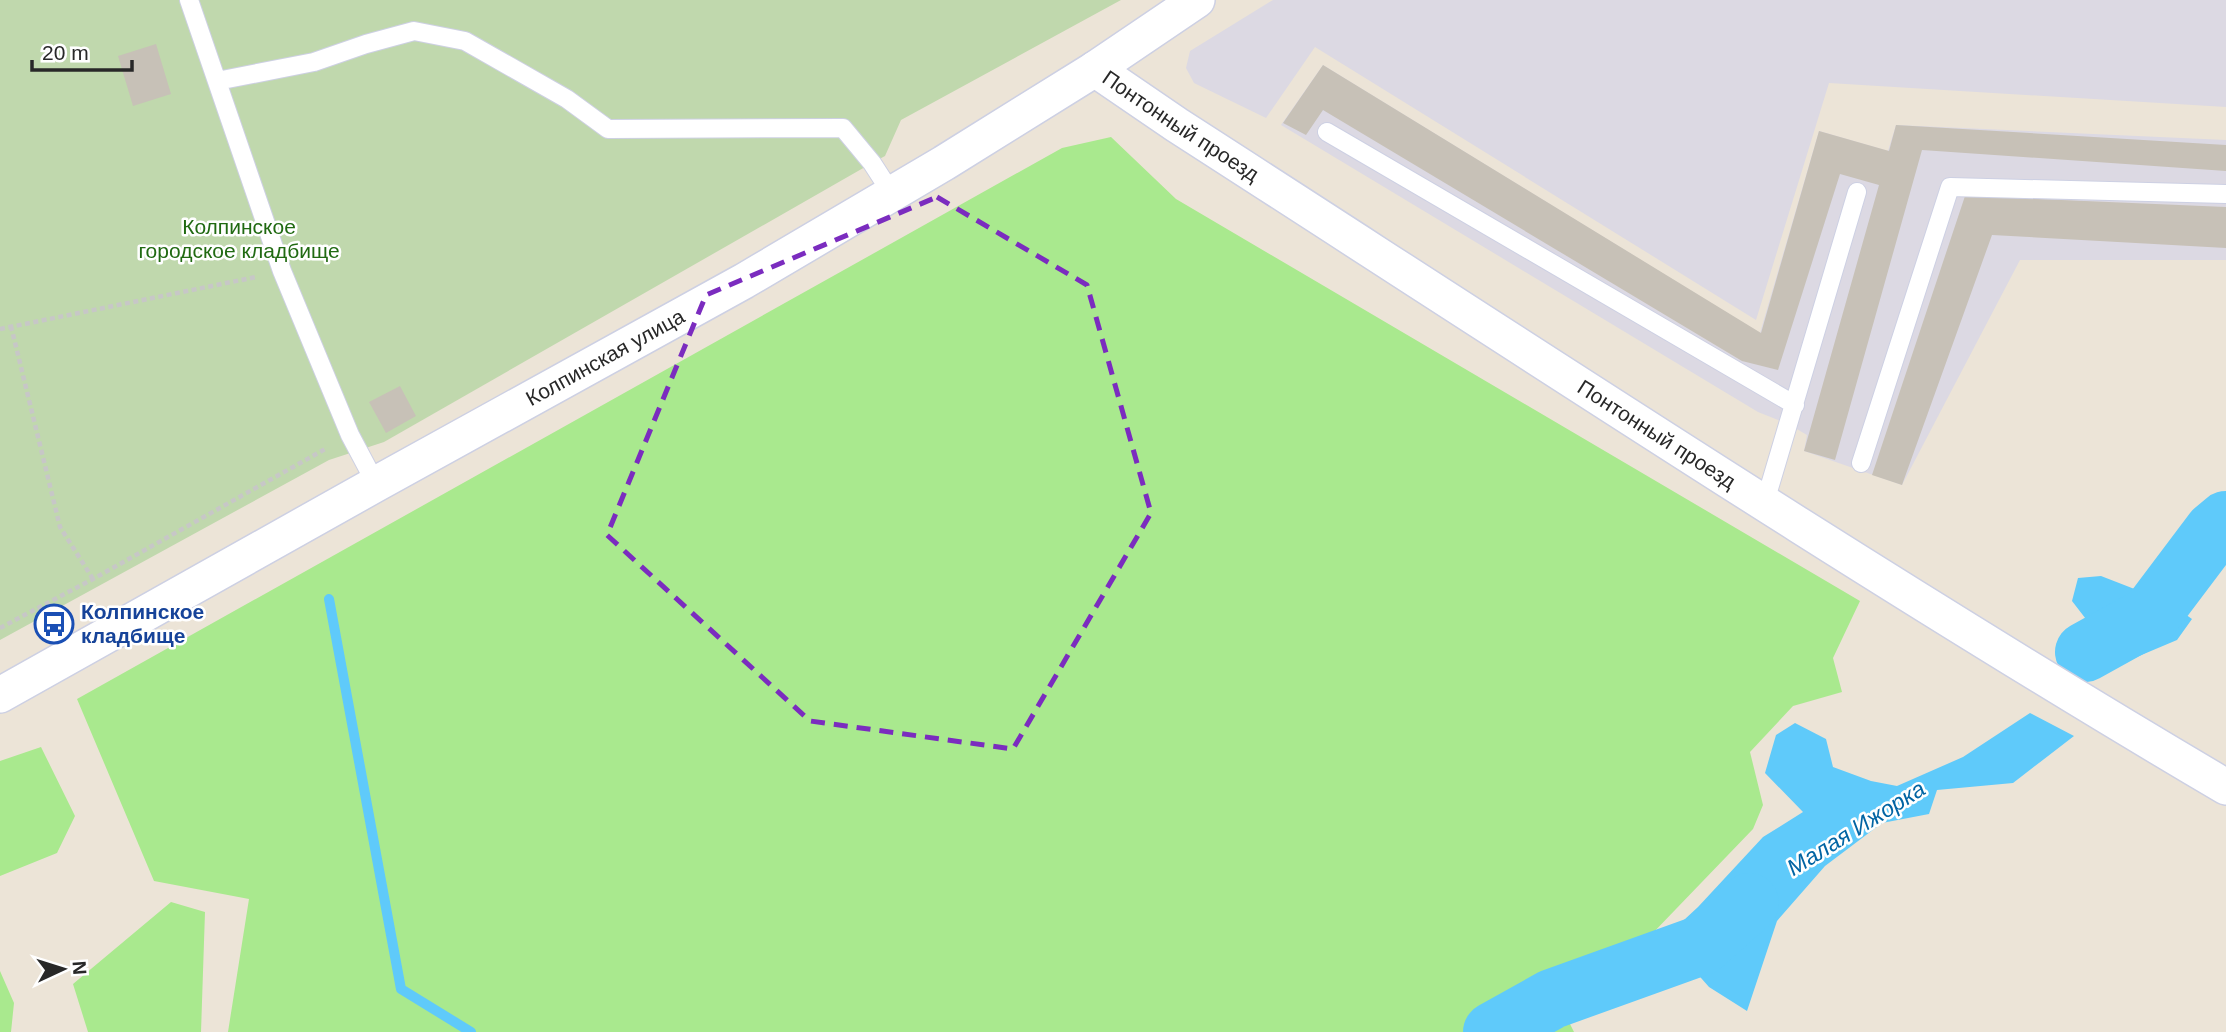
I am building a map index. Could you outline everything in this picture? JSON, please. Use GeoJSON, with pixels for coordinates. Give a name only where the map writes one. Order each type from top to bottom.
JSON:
{"type":"FeatureCollection","features":[{"type":"Feature","properties":{"kind":"street","name":"Колпинская улица"},"geometry":{"type":"LineString","coordinates":[[0,695],[744,281],[1095,69],[1197,0]]}},
{"type":"Feature","properties":{"kind":"street","name":"Понтонный проезд"},"geometry":{"type":"LineString","coordinates":[[1095,69],[1177,125],[1765,502],[2031,670],[2226,787]]}},
{"type":"Feature","properties":{"kind":"lane"},"geometry":{"type":"LineString","coordinates":[[189,0],[282,271],[350,435],[376,484]]}},
{"type":"Feature","properties":{"kind":"lane"},"geometry":{"type":"LineString","coordinates":[[217,81],[314,62],[414,31],[465,41],[566,99],[608,129],[843,128],[873,163],[892,194]]}},
{"type":"Feature","properties":{"kind":"lane"},"geometry":{"type":"LineString","coordinates":[[1326,132],[1795,405]]}},
{"type":"Feature","properties":{"kind":"lane"},"geometry":{"type":"LineString","coordinates":[[1861,463],[1950,187],[2226,194]]}},
{"type":"Feature","properties":{"kind":"lane"},"geometry":{"type":"LineString","coordinates":[[1765,502],[1857,192]]}},
{"type":"Feature","properties":{"kind":"path"},"geometry":{"type":"LineString","coordinates":[[0,329],[282,271]]}},
{"type":"Feature","properties":{"kind":"path"},"geometry":{"type":"LineString","coordinates":[[11,326],[60,527],[93,579]]}},
{"type":"Feature","properties":{"kind":"path"},"geometry":{"type":"LineString","coordinates":[[0,628],[350,435]]}},
{"type":"Feature","properties":{"kind":"highlighted area"},"geometry":{"type":"Polygon","coordinates":[[[937,197],[1087,285],[1151,513],[1013,749],[810,721],[607,535],[706,295],[937,197]]]}},
{"type":"Feature","properties":{"kind":"shaded area"},"geometry":{"type":"Polygon","coordinates":[[[1273,0],[2226,0],[2226,107],[1829,83],[1756,320],[1315,47],[1266,118],[1194,83],[1186,68],[1190,51],[1273,0]]]}},
{"type":"Feature","properties":{"kind":"shaded area"},"geometry":{"type":"Polygon","coordinates":[[[1323,65],[1760,333],[1819,131],[1888,151],[1896,125],[2226,140],[2226,260],[2020,260],[1902,485],[1804,451],[1807,435],[1758,412],[1281,125],[1323,65]]]}},
{"type":"Feature","properties":{"kind":"green space","name":"Колпинское городское кладбище"},"geometry":{"type":"Polygon","coordinates":[[[0,0],[1121,0],[901,120],[885,156],[384,442],[329,460],[0,640],[0,0]]]}},
{"type":"Feature","properties":{"kind":"green space"},"geometry":{"type":"Polygon","coordinates":[[[1111,137],[1176,199],[1860,601],[1833,658],[1842,692],[1793,706],[1750,752],[1763,805],[1753,829],[1650,936],[1549,982],[1574,1032],[228,1032],[249,899],[154,881],[77,699],[1062,148],[1111,137]]]}},
{"type":"Feature","properties":{"kind":"green space"},"geometry":{"type":"Polygon","coordinates":[[[41,747],[75,816],[57,853],[0,876],[0,761],[41,747]]]}},
{"type":"Feature","properties":{"kind":"green space"},"geometry":{"type":"Polygon","coordinates":[[[171,902],[205,912],[201,1032],[88,1032],[73,984],[171,902]]]}},
{"type":"Feature","properties":{"kind":"green space"},"geometry":{"type":"Polygon","coordinates":[[[0,971],[14,1003],[11,1032],[0,1032],[0,971]]]}},
{"type":"Feature","properties":{"kind":"water"},"geometry":{"type":"Polygon","coordinates":[[[2101,576],[2168,602],[2192,619],[2177,640],[2132,659],[2089,623],[2072,601],[2078,578],[2101,576]]]}},
{"type":"Feature","properties":{"kind":"water"},"geometry":{"type":"Polygon","coordinates":[[[2030,713],[2074,736],[2013,783],[1937,790],[1929,814],[1882,823],[1825,866],[1777,921],[1747,1011],[1709,987],[1694,970],[1671,932],[1763,837],[1803,812],[1765,773],[1776,735],[1795,723],[1826,739],[1833,767],[1871,781],[1897,786],[1963,757],[2030,713]]]}},
{"type":"Feature","properties":{"kind":"building"},"geometry":{"type":"Polygon","coordinates":[[[156,44],[171,94],[133,106],[118,56],[156,44]]]}},
{"type":"Feature","properties":{"kind":"building"},"geometry":{"type":"Polygon","coordinates":[[[1323,65],[1761,333],[1819,131],[1889,151],[1896,125],[2226,145],[2226,171],[1922,150],[1835,460],[1804,451],[1879,185],[1840,174],[1778,370],[1742,361],[1323,110],[1306,135],[1283,123],[1323,65]]]}},
{"type":"Feature","properties":{"kind":"building"},"geometry":{"type":"Polygon","coordinates":[[[1965,196],[2226,207],[2226,248],[1992,235],[1902,485],[1872,475],[1965,196]]]}},
{"type":"Feature","properties":{"kind":"building"},"geometry":{"type":"Polygon","coordinates":[[[400,386],[416,416],[386,433],[369,402],[400,386]]]}},
{"type":"Feature","properties":{"kind":"waterway","name":"Малая Ижорка"},"geometry":{"type":"LineString","coordinates":[[2085,652],[2150,616],[2214,531],[2226,521]]}},
{"type":"Feature","properties":{"kind":"waterway"},"geometry":{"type":"LineString","coordinates":[[329,599],[401,989],[471,1032]]}},
{"type":"Feature","properties":{"kind":"waterway","name":"Малая Ижорка"},"geometry":{"type":"LineString","coordinates":[[1493,1032],[1552,999],[1702,945],[1749,903]]}},
{"type":"Feature","properties":{"kind":"place","name":"Колпинское кладбище"},"geometry":{"type":"Point","coordinates":[54,624]}}]}
